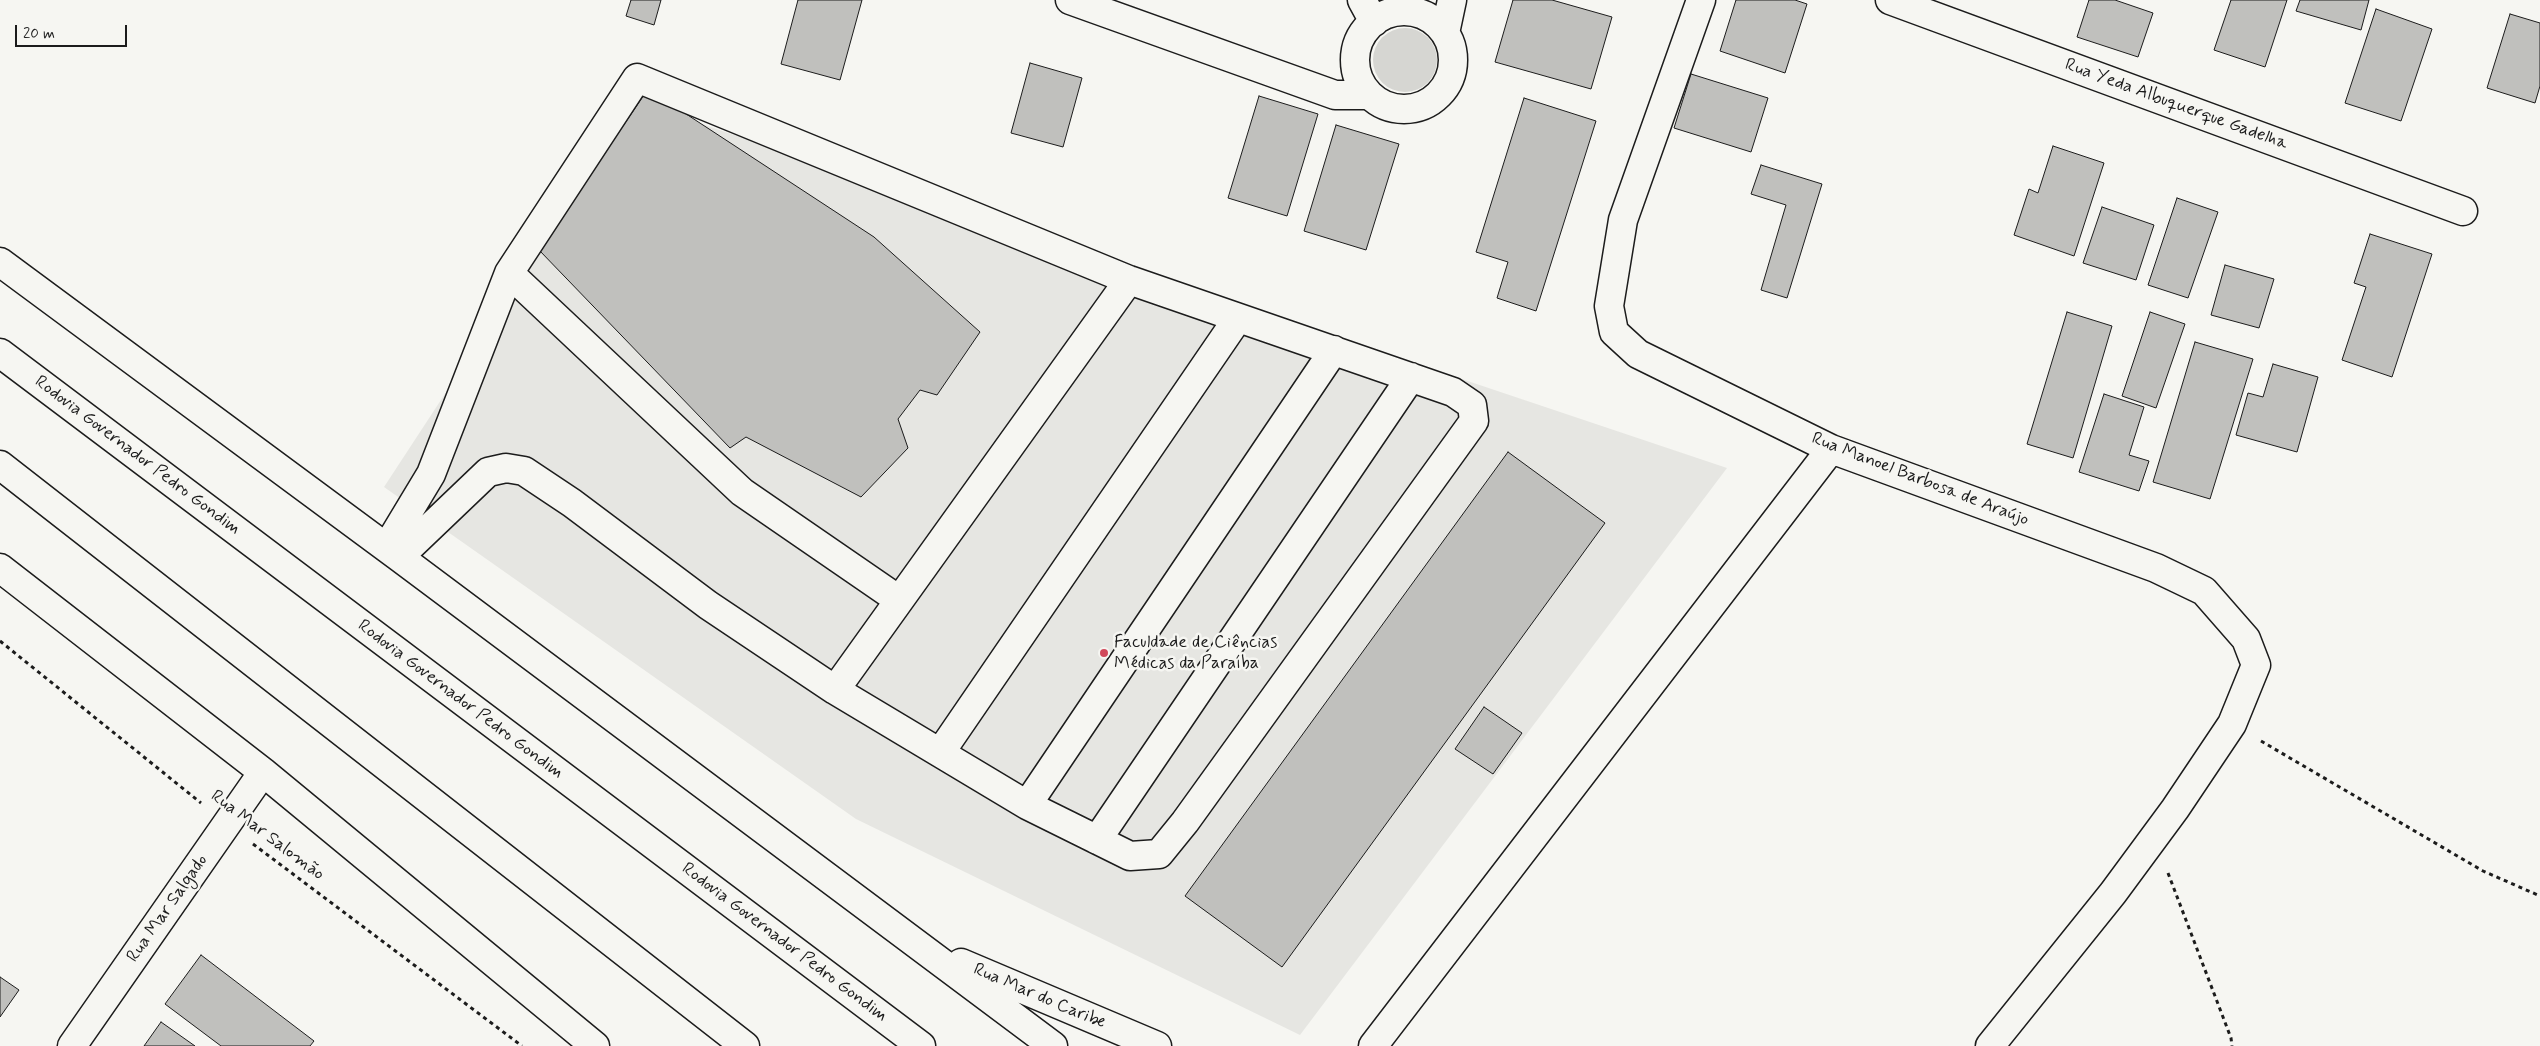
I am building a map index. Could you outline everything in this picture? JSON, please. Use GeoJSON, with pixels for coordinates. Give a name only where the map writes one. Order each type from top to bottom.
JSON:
{"type":"FeatureCollection","features":[{"type":"Feature","properties":{"kind":"main road"},"geometry":{"type":"LineString","coordinates":[[1070,0],[1335,95],[1369,95]]}},
{"type":"Feature","properties":{"kind":"main road"},"geometry":{"type":"LineString","coordinates":[[1445,33],[1452,0]]}},
{"type":"Feature","properties":{"kind":"main road","name":"Rua Manoel Barbosa de Araújo"},"geometry":{"type":"LineString","coordinates":[[1701,0],[1624,220],[1609,306],[1614,332],[1638,354],[1831,449],[2156,568],[2204,592],[2246,639],[2256,665],[2232,724]]}},
{"type":"Feature","properties":{"kind":"main road","name":"Rua Yeda Albuquerque Gadelha"},"geometry":{"type":"LineString","coordinates":[[1890,0],[2463,211]]}},
{"type":"Feature","properties":{"kind":"main road"},"geometry":{"type":"LineString","coordinates":[[1426,7],[1434,21],[1445,33],[1452,48],[1453,64],[1450,80],[1441,93],[1428,103],[1414,109],[1397,109],[1382,104],[1369,95],[1360,81],[1356,66],[1357,49],[1363,34],[1368,11],[1388,14],[1426,7]]}},
{"type":"Feature","properties":{"kind":"main road"},"geometry":{"type":"LineString","coordinates":[[1301,83],[1356,66]]}},
{"type":"Feature","properties":{"kind":"main road"},"geometry":{"type":"LineString","coordinates":[[637,78],[1129,280],[1453,392],[1472,404],[1474,421],[1191,814],[1159,854],[1130,856],[1027,805],[835,690],[708,605],[572,502],[524,471],[506,468],[488,472],[393,552],[431,474],[509,272],[637,78]]}},
{"type":"Feature","properties":{"kind":"main road"},"geometry":{"type":"LineString","coordinates":[[0,262],[393,552],[1053,1046]]}},
{"type":"Feature","properties":{"kind":"main road"},"geometry":{"type":"LineString","coordinates":[[509,272],[742,492],[899,600]]}},
{"type":"Feature","properties":{"kind":"main road"},"geometry":{"type":"LineString","coordinates":[[835,690],[1129,280]]}},
{"type":"Feature","properties":{"kind":"main road"},"geometry":{"type":"LineString","coordinates":[[940,753],[1238,318]]}},
{"type":"Feature","properties":{"kind":"main road"},"geometry":{"type":"LineString","coordinates":[[1027,805],[1334,350]]}},
{"type":"Feature","properties":{"kind":"main road","name":"Rodovia Governador Pedro Gondim"},"geometry":{"type":"LineString","coordinates":[[0,353],[921,1046]]}},
{"type":"Feature","properties":{"kind":"main road"},"geometry":{"type":"LineString","coordinates":[[1097,840],[1411,377]]}},
{"type":"Feature","properties":{"kind":"main road"},"geometry":{"type":"LineString","coordinates":[[1373,1046],[1831,449]]}},
{"type":"Feature","properties":{"kind":"main road"},"geometry":{"type":"LineString","coordinates":[[0,466],[745,1046]]}},
{"type":"Feature","properties":{"kind":"main road"},"geometry":{"type":"LineString","coordinates":[[0,568],[263,772],[595,1046]]}},
{"type":"Feature","properties":{"kind":"main road"},"geometry":{"type":"LineString","coordinates":[[1990,1046],[2113,893],[2232,724]]}},
{"type":"Feature","properties":{"kind":"main road","name":"Rua Mar Salgado"},"geometry":{"type":"LineString","coordinates":[[72,1046],[228,825],[263,772]]}},
{"type":"Feature","properties":{"kind":"main road","name":"Rua Mar do Caribe"},"geometry":{"type":"LineString","coordinates":[[922,947],[1156,1046]]}},
{"type":"Feature","properties":{"kind":"path","name":"Rua Mar Salomão"},"geometry":{"type":"LineString","coordinates":[[0,641],[228,825],[522,1046]]}},
{"type":"Feature","properties":{"kind":"path"},"geometry":{"type":"LineString","coordinates":[[2232,724],[2483,871],[2540,896]]}},
{"type":"Feature","properties":{"kind":"path"},"geometry":{"type":"LineString","coordinates":[[2154,837],[2231,1038],[2232,1046]]}},
{"type":"Feature","properties":{"kind":"shaded area"},"geometry":{"type":"Polygon","coordinates":[[[1405,28],[1423,33],[1428,37],[1432,42],[1437,60],[1432,78],[1428,83],[1423,87],[1405,92],[1387,87],[1382,83],[1378,78],[1373,60],[1378,42],[1382,37],[1387,33],[1405,28]]]}},
{"type":"Feature","properties":{"kind":"shaded area","name":"Faculdade de Ciências Médicas da Paraíba"},"geometry":{"type":"Polygon","coordinates":[[[636,102],[1727,468],[1300,1035],[856,819],[384,487],[636,102]]]}},
{"type":"Feature","properties":{"kind":"building"},"geometry":{"type":"Polygon","coordinates":[[[631,0],[661,0],[654,25],[626,16],[631,0]]]}},
{"type":"Feature","properties":{"kind":"building"},"geometry":{"type":"Polygon","coordinates":[[[798,0],[862,0],[840,80],[781,64],[798,0]]]}},
{"type":"Feature","properties":{"kind":"building"},"geometry":{"type":"Polygon","coordinates":[[[1513,0],[1552,0],[1612,17],[1591,89],[1495,62],[1513,0]]]}},
{"type":"Feature","properties":{"kind":"building"},"geometry":{"type":"Polygon","coordinates":[[[1736,0],[1795,0],[1807,4],[1785,73],[1720,51],[1736,0]]]}},
{"type":"Feature","properties":{"kind":"building"},"geometry":{"type":"Polygon","coordinates":[[[2089,0],[2115,0],[2153,13],[2138,57],[2077,37],[2089,0]]]}},
{"type":"Feature","properties":{"kind":"building"},"geometry":{"type":"Polygon","coordinates":[[[2231,0],[2287,0],[2265,67],[2214,50],[2231,0]]]}},
{"type":"Feature","properties":{"kind":"building"},"geometry":{"type":"Polygon","coordinates":[[[2300,0],[2369,0],[2361,30],[2296,11],[2300,0]]]}},
{"type":"Feature","properties":{"kind":"building"},"geometry":{"type":"Polygon","coordinates":[[[2376,9],[2432,29],[2401,121],[2345,103],[2376,9]]]}},
{"type":"Feature","properties":{"kind":"building"},"geometry":{"type":"Polygon","coordinates":[[[2510,14],[2540,23],[2540,86],[2535,103],[2487,88],[2510,14]]]}},
{"type":"Feature","properties":{"kind":"building"},"geometry":{"type":"Polygon","coordinates":[[[1030,63],[1082,78],[1063,147],[1011,133],[1030,63]]]}},
{"type":"Feature","properties":{"kind":"building"},"geometry":{"type":"Polygon","coordinates":[[[1691,74],[1768,98],[1751,152],[1674,128],[1691,74]]]}},
{"type":"Feature","properties":{"kind":"building"},"geometry":{"type":"Polygon","coordinates":[[[648,89],[874,237],[980,332],[937,395],[920,390],[898,419],[908,448],[861,497],[746,437],[730,448],[539,250],[648,89]]]}},
{"type":"Feature","properties":{"kind":"building"},"geometry":{"type":"Polygon","coordinates":[[[1259,96],[1318,114],[1287,216],[1228,198],[1259,96]]]}},
{"type":"Feature","properties":{"kind":"building"},"geometry":{"type":"Polygon","coordinates":[[[1524,98],[1596,121],[1536,311],[1497,298],[1508,262],[1476,252],[1524,98]]]}},
{"type":"Feature","properties":{"kind":"building"},"geometry":{"type":"Polygon","coordinates":[[[1336,125],[1399,144],[1366,250],[1304,231],[1336,125]]]}},
{"type":"Feature","properties":{"kind":"building"},"geometry":{"type":"Polygon","coordinates":[[[2053,146],[2104,163],[2074,256],[2014,235],[2029,189],[2038,193],[2053,146]]]}},
{"type":"Feature","properties":{"kind":"building"},"geometry":{"type":"Polygon","coordinates":[[[1761,165],[1822,184],[1787,298],[1761,290],[1786,205],[1751,194],[1761,165]]]}},
{"type":"Feature","properties":{"kind":"building"},"geometry":{"type":"Polygon","coordinates":[[[2177,198],[2218,212],[2188,298],[2148,285],[2177,198]]]}},
{"type":"Feature","properties":{"kind":"building"},"geometry":{"type":"Polygon","coordinates":[[[2102,207],[2154,225],[2136,280],[2083,263],[2102,207]]]}},
{"type":"Feature","properties":{"kind":"building"},"geometry":{"type":"Polygon","coordinates":[[[2370,234],[2432,254],[2392,377],[2342,360],[2366,287],[2354,283],[2370,234]]]}},
{"type":"Feature","properties":{"kind":"building"},"geometry":{"type":"Polygon","coordinates":[[[2225,265],[2274,279],[2259,328],[2211,315],[2225,265]]]}},
{"type":"Feature","properties":{"kind":"building"},"geometry":{"type":"Polygon","coordinates":[[[2067,312],[2112,326],[2073,458],[2027,444],[2067,312]]]}},
{"type":"Feature","properties":{"kind":"building"},"geometry":{"type":"Polygon","coordinates":[[[2150,312],[2185,324],[2156,408],[2122,396],[2150,312]]]}},
{"type":"Feature","properties":{"kind":"building"},"geometry":{"type":"Polygon","coordinates":[[[2195,342],[2253,359],[2210,499],[2153,482],[2195,342]]]}},
{"type":"Feature","properties":{"kind":"building"},"geometry":{"type":"Polygon","coordinates":[[[2273,364],[2318,377],[2297,452],[2236,435],[2248,393],[2263,397],[2273,364]]]}},
{"type":"Feature","properties":{"kind":"building"},"geometry":{"type":"Polygon","coordinates":[[[2104,394],[2144,407],[2129,455],[2149,461],[2139,491],[2079,472],[2104,394]]]}},
{"type":"Feature","properties":{"kind":"building"},"geometry":{"type":"Polygon","coordinates":[[[1508,452],[1605,523],[1282,967],[1185,896],[1508,452]]]}},
{"type":"Feature","properties":{"kind":"building"},"geometry":{"type":"Polygon","coordinates":[[[1484,707],[1522,733],[1493,774],[1455,749],[1484,707]]]}},
{"type":"Feature","properties":{"kind":"building"},"geometry":{"type":"Polygon","coordinates":[[[201,955],[314,1041],[310,1046],[221,1046],[165,1004],[201,955]]]}},
{"type":"Feature","properties":{"kind":"building"},"geometry":{"type":"Polygon","coordinates":[[[0,977],[19,990],[0,1017],[0,977]]]}},
{"type":"Feature","properties":{"kind":"building"},"geometry":{"type":"Polygon","coordinates":[[[161,1022],[195,1046],[144,1046],[161,1022]]]}},
{"type":"Feature","properties":{"kind":"place","name":"Faculdade de Ciências Médicas da Paraíba"},"geometry":{"type":"Point","coordinates":[1104,653]}}]}
